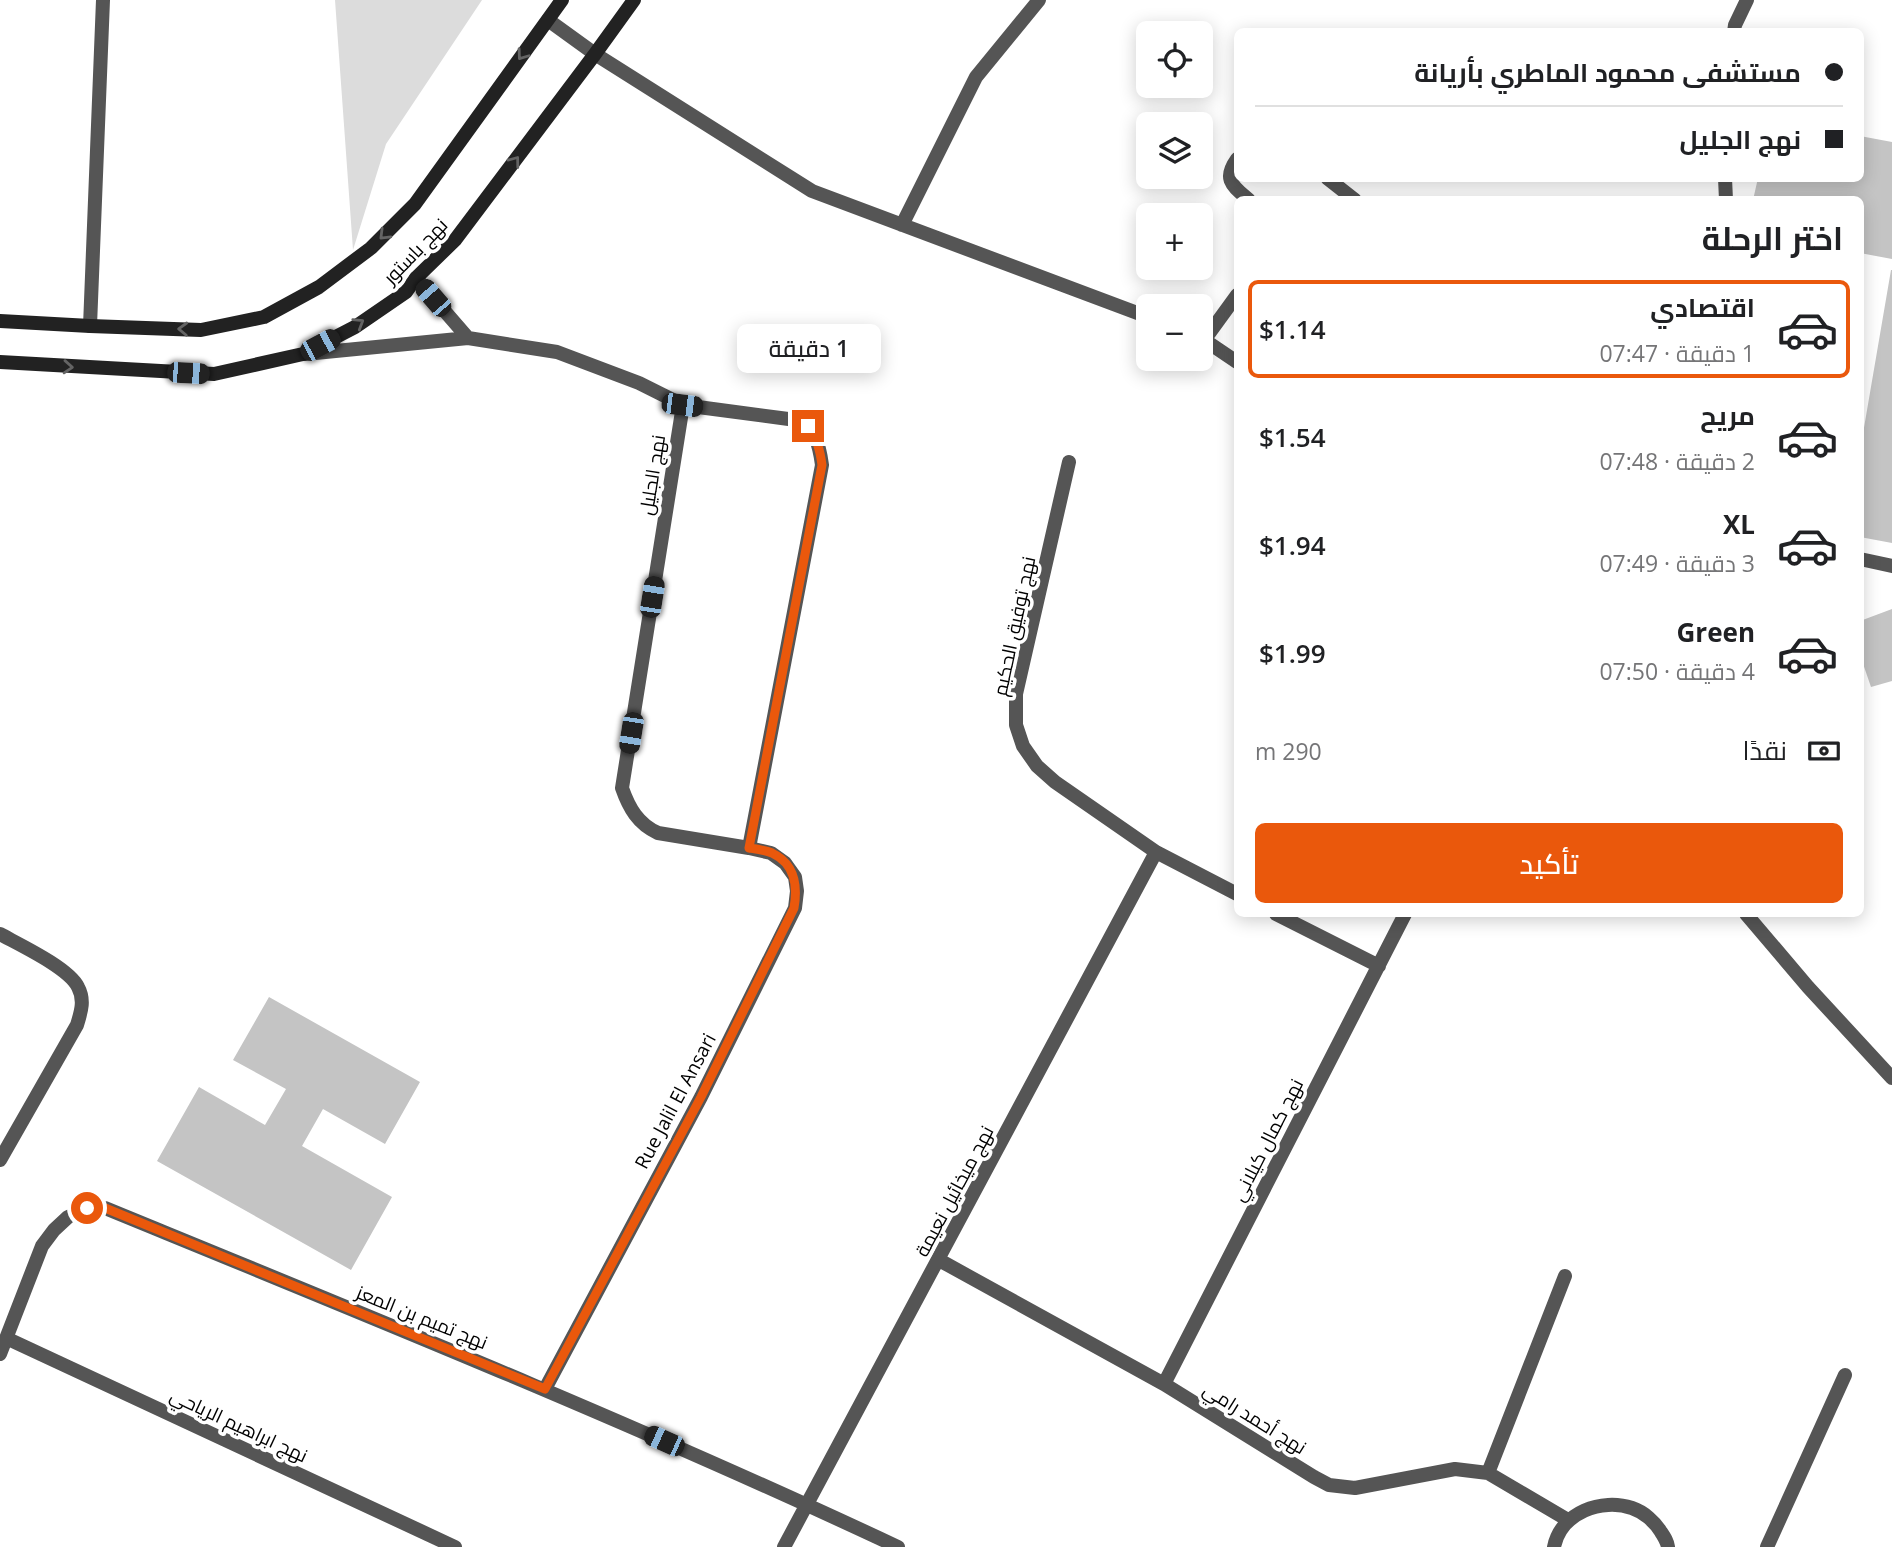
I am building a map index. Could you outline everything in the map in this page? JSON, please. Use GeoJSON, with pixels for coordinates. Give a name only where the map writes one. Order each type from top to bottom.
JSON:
{"type":"FeatureCollection","features":[{"type":"Feature","properties":{"kind":"main road","name":"نهج باستور"},"geometry":{"type":"LineString","coordinates":[[0,321],[201,330],[264,317],[319,287],[371,248],[415,204],[562,0]]}},
{"type":"Feature","properties":{"kind":"main road","name":"نهج باستور"},"geometry":{"type":"LineString","coordinates":[[0,362],[214,374],[303,354],[365,320],[406,292],[416,278],[456,240],[634,0]]}},
{"type":"Feature","properties":{"kind":"street"},"geometry":{"type":"LineString","coordinates":[[90,326],[103,0]]}},
{"type":"Feature","properties":{"kind":"street"},"geometry":{"type":"LineString","coordinates":[[902,225],[976,77],[1039,0]]}},
{"type":"Feature","properties":{"kind":"street"},"geometry":{"type":"LineString","coordinates":[[1735,28],[1747,0]]}},
{"type":"Feature","properties":{"kind":"street"},"geometry":{"type":"LineString","coordinates":[[548,20],[595,54],[812,191],[1136,313]]}},
{"type":"Feature","properties":{"kind":"street"},"geometry":{"type":"LineString","coordinates":[[1234,163],[1230,169],[1230,179],[1234,187],[1245,196]]}},
{"type":"Feature","properties":{"kind":"street"},"geometry":{"type":"LineString","coordinates":[[1332,182],[1350,196]]}},
{"type":"Feature","properties":{"kind":"street"},"geometry":{"type":"LineString","coordinates":[[416,278],[468,338]]}},
{"type":"Feature","properties":{"kind":"street"},"geometry":{"type":"LineString","coordinates":[[1213,325],[1234,299]]}},
{"type":"Feature","properties":{"kind":"street"},"geometry":{"type":"LineString","coordinates":[[303,354],[468,338],[557,352],[639,383],[682,405],[796,420],[808,426],[816,438],[822,465],[749,848]]}},
{"type":"Feature","properties":{"kind":"street"},"geometry":{"type":"LineString","coordinates":[[1213,344],[1234,356]]}},
{"type":"Feature","properties":{"kind":"street","name":"نهج الجليل"},"geometry":{"type":"LineString","coordinates":[[682,405],[622,788],[628,804],[647,828],[749,848]]}},
{"type":"Feature","properties":{"kind":"street","name":"نهج توفيق الحكيم"},"geometry":{"type":"LineString","coordinates":[[1069,462],[1016,694],[1016,725],[1023,746],[1037,766],[1055,782],[1156,852],[1234,892]]}},
{"type":"Feature","properties":{"kind":"street"},"geometry":{"type":"LineString","coordinates":[[1864,560],[1892,566]]}},
{"type":"Feature","properties":{"kind":"street","name":"Rue Jalil El Ansari"},"geometry":{"type":"LineString","coordinates":[[545,1389],[701,1097],[794,908],[797,891],[794,877],[785,863],[771,853],[749,848]]}},
{"type":"Feature","properties":{"kind":"street","name":"نهج ميخائيل نعيمة"},"geometry":{"type":"LineString","coordinates":[[784,1547],[1156,852]]}},
{"type":"Feature","properties":{"kind":"street"},"geometry":{"type":"LineString","coordinates":[[1282,917],[1379,966]]}},
{"type":"Feature","properties":{"kind":"street","name":"نهج كمال كيلاني"},"geometry":{"type":"LineString","coordinates":[[1164,1384],[1404,917]]}},
{"type":"Feature","properties":{"kind":"street"},"geometry":{"type":"LineString","coordinates":[[1749,917],[1892,1079]]}},
{"type":"Feature","properties":{"kind":"street"},"geometry":{"type":"LineString","coordinates":[[0,934],[62,970],[73,979],[82,1001],[77,1025],[0,1160]]}},
{"type":"Feature","properties":{"kind":"street","name":"نهج تميم بن المعز"},"geometry":{"type":"LineString","coordinates":[[0,1354],[42,1246],[68,1217],[87,1208],[105,1208],[545,1389],[898,1547]]}},
{"type":"Feature","properties":{"kind":"street","name":"نهج أحمد رامي"},"geometry":{"type":"LineString","coordinates":[[939,1260],[1164,1384],[1329,1485],[1355,1488],[1455,1469],[1488,1473],[1568,1520]]}},
{"type":"Feature","properties":{"kind":"street"},"geometry":{"type":"LineString","coordinates":[[1488,1473],[1565,1276]]}},
{"type":"Feature","properties":{"kind":"street","name":"نهج ابراهيم الرياحي"},"geometry":{"type":"LineString","coordinates":[[6,1338],[455,1547]]}},
{"type":"Feature","properties":{"kind":"street"},"geometry":{"type":"LineString","coordinates":[[1767,1547],[1845,1375]]}},
{"type":"Feature","properties":{"kind":"street"},"geometry":{"type":"LineString","coordinates":[[1554,1547],[1568,1520],[1588,1508],[1611,1504],[1635,1509],[1654,1522],[1668,1542],[1668,1547]]}},
{"type":"Feature","properties":{"kind":"shaded area"},"geometry":{"type":"Polygon","coordinates":[[[335,0],[482,0],[386,144],[353,250],[335,0]]]}},
{"type":"Feature","properties":{"kind":"building"},"geometry":{"type":"Polygon","coordinates":[[[1864,137],[1892,142],[1892,259],[1864,254],[1864,196],[1754,196],[1757,182],[1864,182],[1864,137]]]}},
{"type":"Feature","properties":{"kind":"building"},"geometry":{"type":"Polygon","coordinates":[[[1892,270],[1892,543],[1864,538],[1864,428],[1892,270]]]}},
{"type":"Feature","properties":{"kind":"building"},"geometry":{"type":"Polygon","coordinates":[[[1892,609],[1892,681],[1871,687],[1864,667],[1864,620],[1892,609]]]}},
{"type":"Feature","properties":{"kind":"building"},"geometry":{"type":"Polygon","coordinates":[[[269,997],[420,1082],[385,1144],[323,1109],[302,1146],[392,1197],[351,1270],[157,1161],[199,1087],[265,1125],[286,1089],[233,1060],[269,997]]]}},
{"type":"Feature","properties":{"kind":"route"},"geometry":{"type":"LineString","coordinates":[[87,1208],[105,1208],[545,1389],[701,1097],[794,908],[797,891],[794,877],[785,863],[771,853],[749,848],[822,465],[816,438],[808,426]]}}]}
